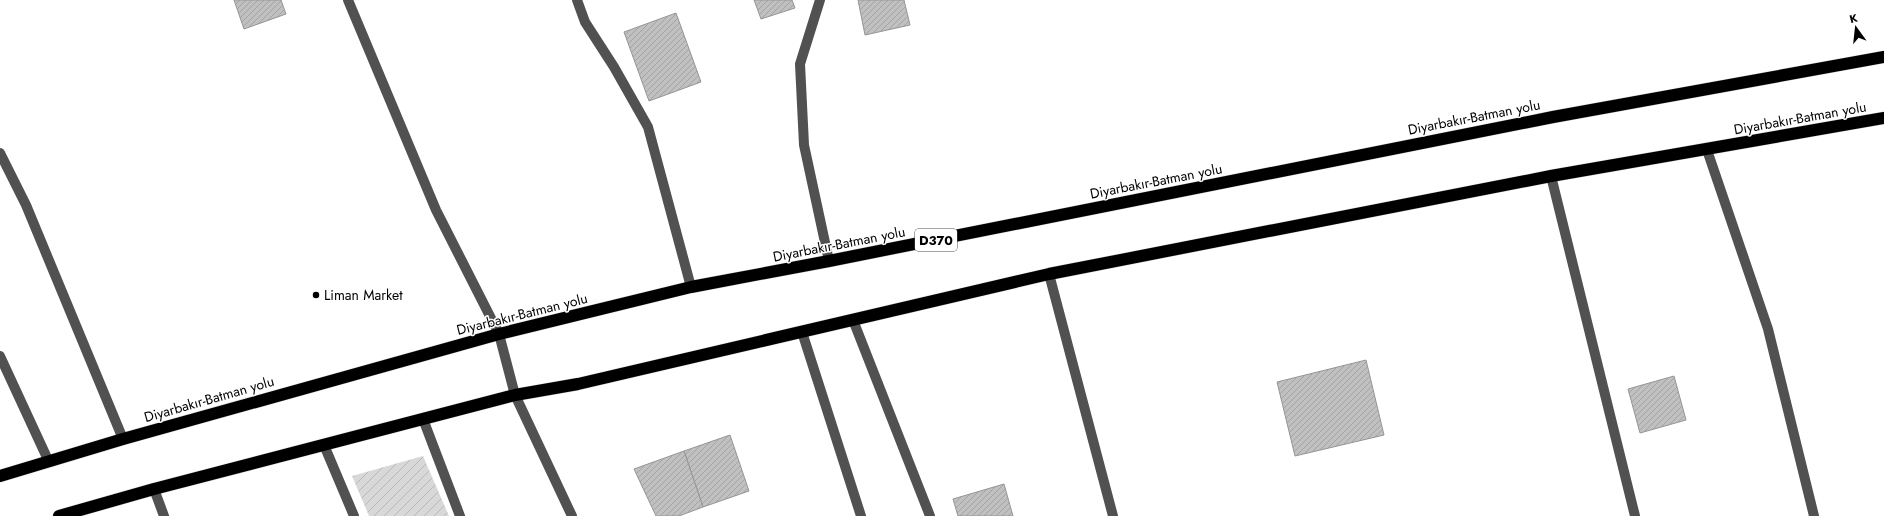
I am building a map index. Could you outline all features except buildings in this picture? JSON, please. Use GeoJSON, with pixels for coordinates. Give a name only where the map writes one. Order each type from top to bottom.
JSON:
{"type":"FeatureCollection","features":[{"type":"Feature","properties":{"kind":"highway","name":"Diyarbakır-Batman yolu"},"geometry":{"type":"LineString","coordinates":[[0,476],[123,439],[499,334],[691,287],[829,262],[1553,116],[1884,57]]}},
{"type":"Feature","properties":{"kind":"highway","name":"Diyarbakır-Batman yolu"},"geometry":{"type":"LineString","coordinates":[[59,516],[74,514],[154,489],[515,396],[578,384],[1049,274],[1551,176],[1884,118]]}},
{"type":"Feature","properties":{"kind":"street"},"geometry":{"type":"LineString","coordinates":[[348,0],[436,210],[499,334],[515,396],[572,516]]}},
{"type":"Feature","properties":{"kind":"street"},"geometry":{"type":"LineString","coordinates":[[577,0],[585,22],[614,67],[648,127],[691,287]]}},
{"type":"Feature","properties":{"kind":"street"},"geometry":{"type":"LineString","coordinates":[[820,0],[800,64],[804,145],[829,262]]}},
{"type":"Feature","properties":{"kind":"street"},"geometry":{"type":"LineString","coordinates":[[1707,150],[1768,329],[1814,516]]}},
{"type":"Feature","properties":{"kind":"street"},"geometry":{"type":"LineString","coordinates":[[0,153],[26,205],[123,439]]}},
{"type":"Feature","properties":{"kind":"street"},"geometry":{"type":"LineString","coordinates":[[1551,176],[1635,516]]}},
{"type":"Feature","properties":{"kind":"street"},"geometry":{"type":"LineString","coordinates":[[1049,274],[1113,516]]}},
{"type":"Feature","properties":{"kind":"street"},"geometry":{"type":"LineString","coordinates":[[853,320],[930,516]]}},
{"type":"Feature","properties":{"kind":"street"},"geometry":{"type":"LineString","coordinates":[[802,332],[861,516]]}},
{"type":"Feature","properties":{"kind":"street"},"geometry":{"type":"LineString","coordinates":[[0,356],[49,462]]}},
{"type":"Feature","properties":{"kind":"street"},"geometry":{"type":"LineString","coordinates":[[422,419],[460,516]]}},
{"type":"Feature","properties":{"kind":"street"},"geometry":{"type":"LineString","coordinates":[[324,445],[354,516]]}},
{"type":"Feature","properties":{"kind":"street"},"geometry":{"type":"LineString","coordinates":[[154,489],[164,516]]}},
{"type":"Feature","properties":{"kind":"shaded area"},"geometry":{"type":"Polygon","coordinates":[[[423,456],[449,516],[369,516],[352,476],[423,456]]]}},
{"type":"Feature","properties":{"kind":"place","name":"Liman Market"},"geometry":{"type":"Point","coordinates":[316,295]}}]}
